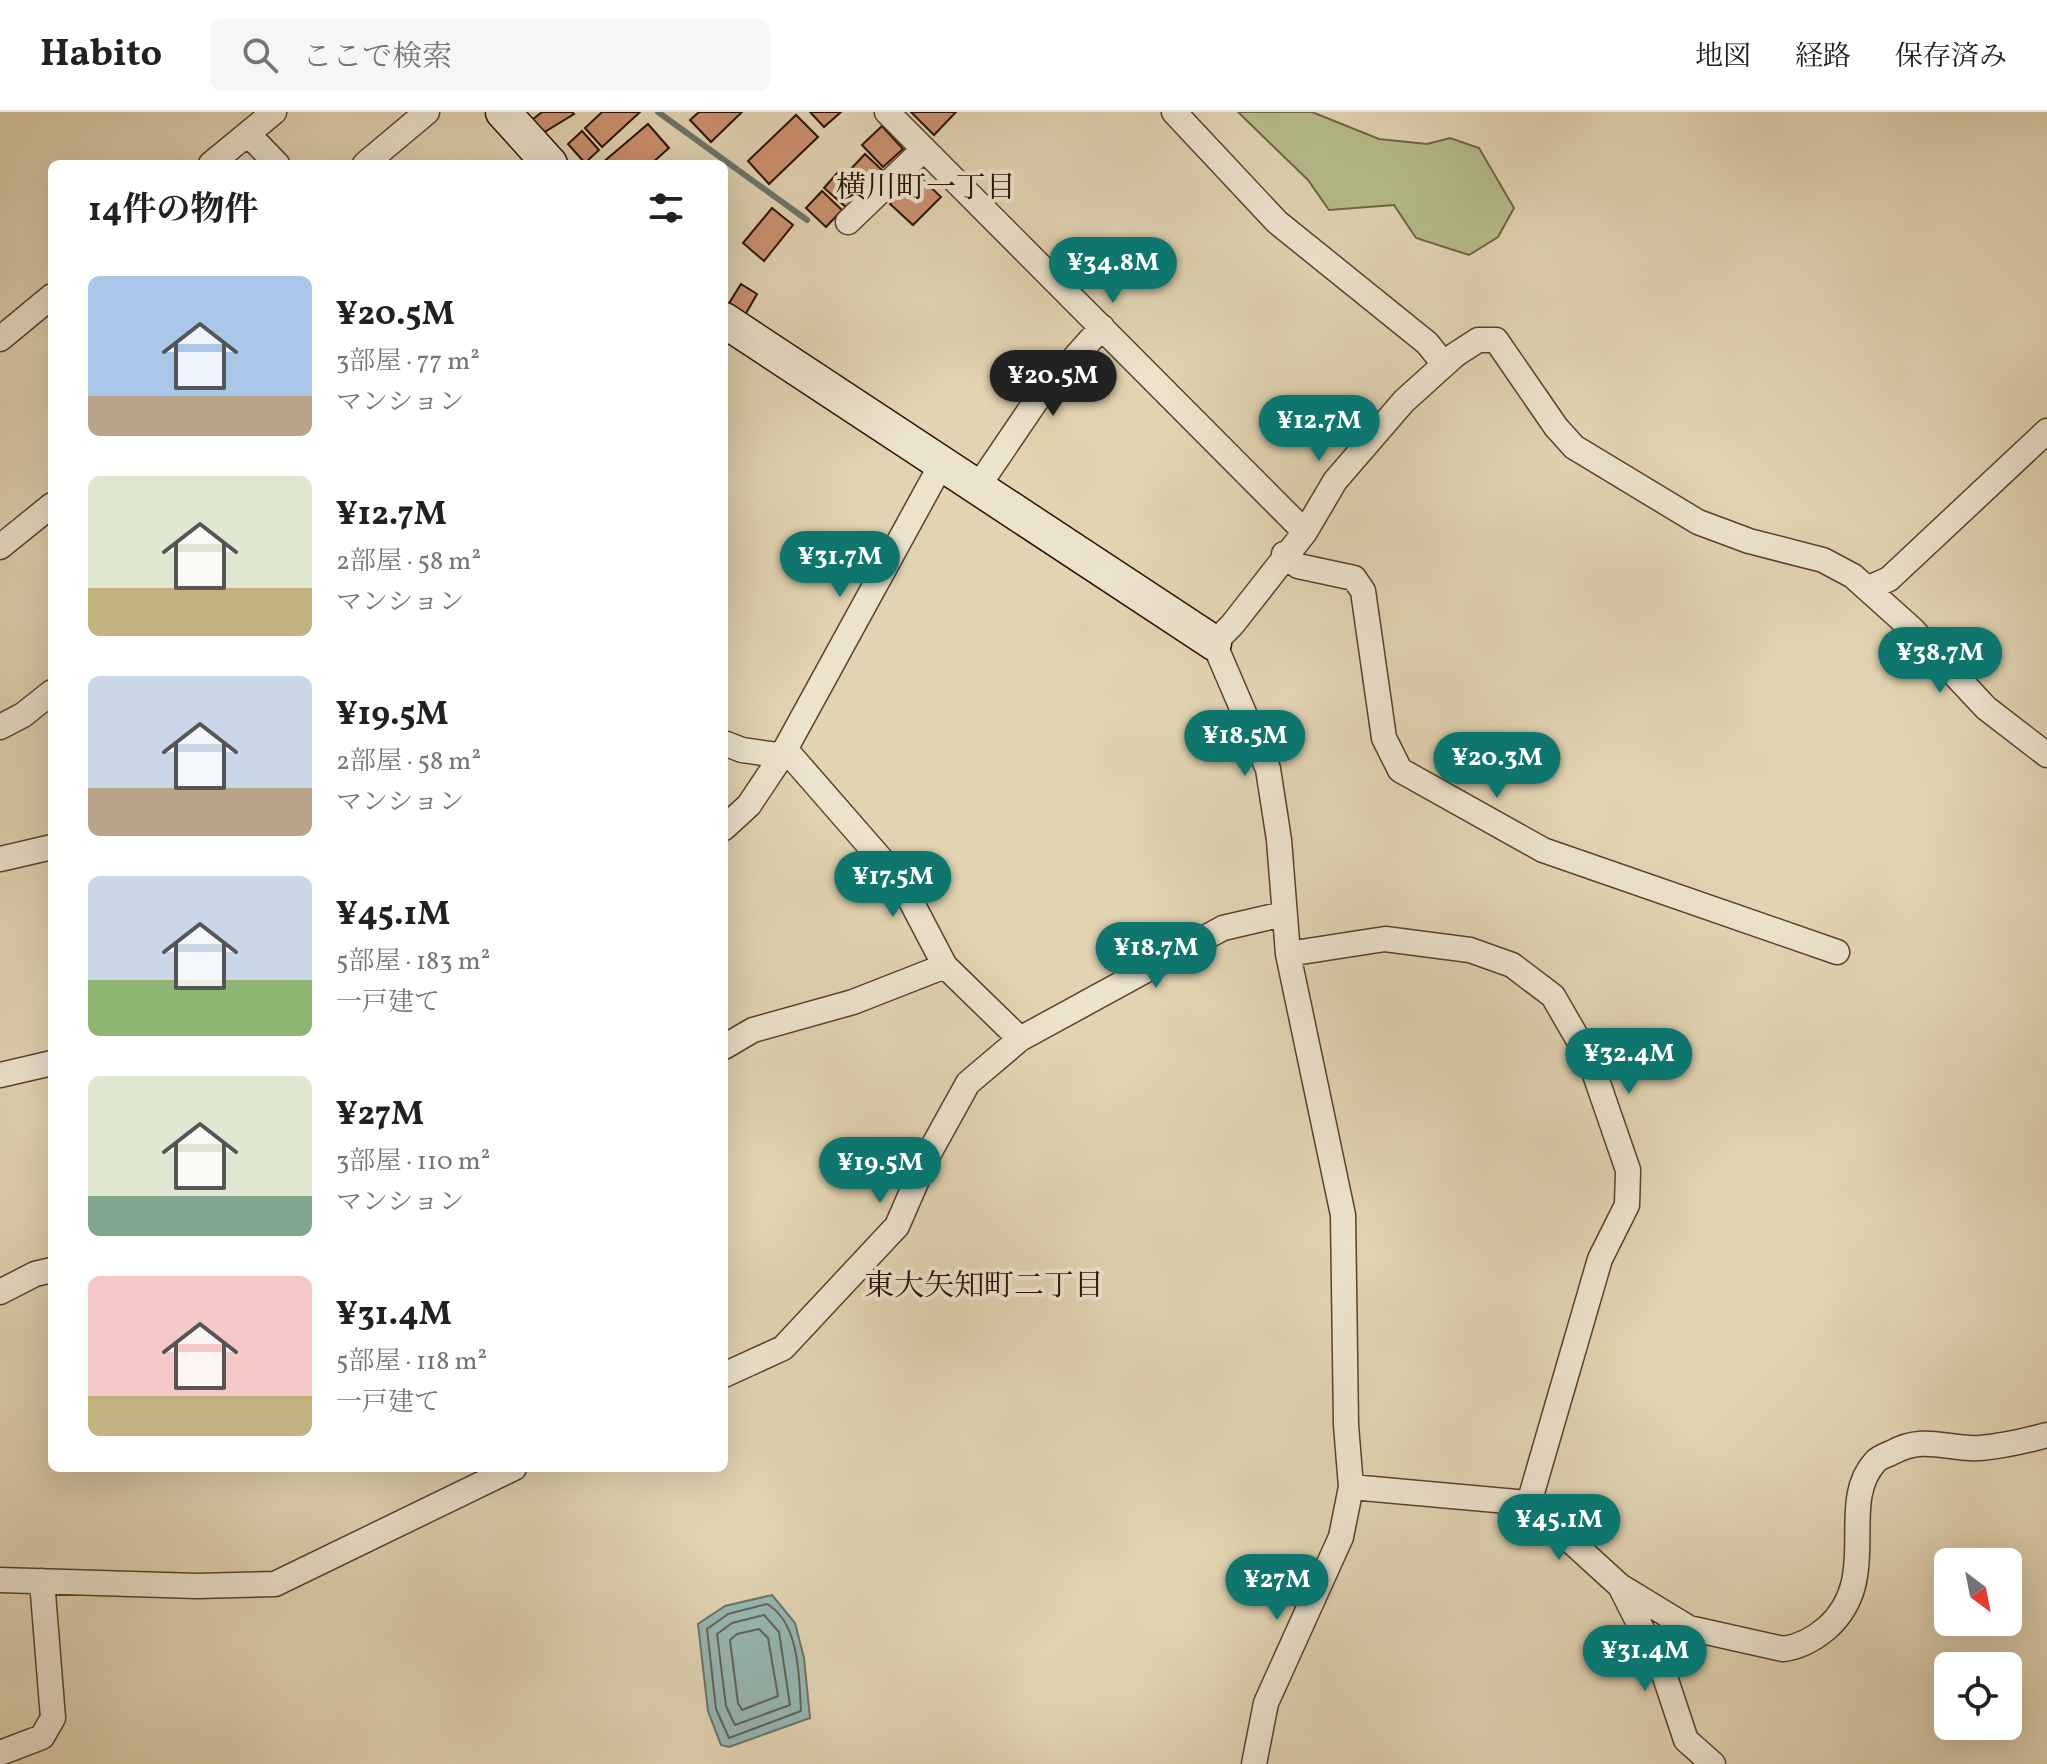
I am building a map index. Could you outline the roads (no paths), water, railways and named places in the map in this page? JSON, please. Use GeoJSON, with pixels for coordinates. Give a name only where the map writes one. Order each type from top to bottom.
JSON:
{"type":"FeatureCollection","features":[{"type":"Feature","properties":{"kind":"street"},"geometry":{"type":"LineString","coordinates":[[216,160],[274,112]]}},
{"type":"Feature","properties":{"kind":"street"},"geometry":{"type":"LineString","coordinates":[[370,160],[427,112]]}},
{"type":"Feature","properties":{"kind":"street"},"geometry":{"type":"LineString","coordinates":[[887,112],[1305,532]]}},
{"type":"Feature","properties":{"kind":"street"},"geometry":{"type":"LineString","coordinates":[[1174,112],[1277,222],[1427,343],[1444,364]]}},
{"type":"Feature","properties":{"kind":"street"},"geometry":{"type":"LineString","coordinates":[[512,115],[547,160]]}},
{"type":"Feature","properties":{"kind":"street"},"geometry":{"type":"LineString","coordinates":[[248,134],[273,160]]}},
{"type":"Feature","properties":{"kind":"street"},"geometry":{"type":"LineString","coordinates":[[848,222],[924,149]]}},
{"type":"Feature","properties":{"kind":"street"},"geometry":{"type":"LineString","coordinates":[[0,339],[48,299]]}},
{"type":"Feature","properties":{"kind":"street"},"geometry":{"type":"LineString","coordinates":[[728,323],[1214,643],[1268,769],[1280,856],[1288,954],[1343,1215],[1346,1425],[1351,1487],[1341,1537],[1266,1703],[1254,1764]]}},
{"type":"Feature","properties":{"kind":"street"},"geometry":{"type":"LineString","coordinates":[[977,488],[1036,401],[1102,327]]}},
{"type":"Feature","properties":{"kind":"street"},"geometry":{"type":"LineString","coordinates":[[1214,643],[1232,625],[1284,554],[1305,532],[1335,481],[1384,422],[1444,364],[1478,340],[1496,340],[1556,427],[1584,455],[1698,522],[1749,541],[1839,566],[1869,588],[1986,708],[2047,755]]}},
{"type":"Feature","properties":{"kind":"street"},"geometry":{"type":"LineString","coordinates":[[1869,588],[1889,579],[2047,431]]}},
{"type":"Feature","properties":{"kind":"street"},"geometry":{"type":"LineString","coordinates":[[728,824],[749,805],[781,757],[941,465]]}},
{"type":"Feature","properties":{"kind":"street"},"geometry":{"type":"LineString","coordinates":[[0,547],[48,508]]}},
{"type":"Feature","properties":{"kind":"street"},"geometry":{"type":"LineString","coordinates":[[1284,554],[1298,566],[1354,578],[1363,591],[1381,727],[1389,753],[1400,770],[1543,850],[1837,952]]}},
{"type":"Feature","properties":{"kind":"street"},"geometry":{"type":"LineString","coordinates":[[3,717],[48,694]]}},
{"type":"Feature","properties":{"kind":"street"},"geometry":{"type":"LineString","coordinates":[[728,744],[792,757],[901,882],[945,966],[1020,1039]]}},
{"type":"Feature","properties":{"kind":"street"},"geometry":{"type":"LineString","coordinates":[[0,859],[48,848]]}},
{"type":"Feature","properties":{"kind":"street"},"geometry":{"type":"LineString","coordinates":[[728,1373],[783,1348],[897,1226],[927,1157],[968,1083],[1020,1039],[1223,928],[1283,914]]}},
{"type":"Feature","properties":{"kind":"street"},"geometry":{"type":"LineString","coordinates":[[1288,954],[1385,939],[1470,950],[1512,965],[1553,996],[1590,1060],[1628,1170],[1627,1205],[1600,1259],[1529,1503]]}},
{"type":"Feature","properties":{"kind":"street"},"geometry":{"type":"LineString","coordinates":[[728,1045],[753,1030],[853,1002],[945,966]]}},
{"type":"Feature","properties":{"kind":"street"},"geometry":{"type":"LineString","coordinates":[[0,1075],[48,1064]]}},
{"type":"Feature","properties":{"kind":"street"},"geometry":{"type":"LineString","coordinates":[[0,1292],[35,1274],[48,1271]]}},
{"type":"Feature","properties":{"kind":"street"},"geometry":{"type":"LineString","coordinates":[[1351,1487],[1529,1503],[1620,1586],[1689,1628],[1783,1649],[1796,1647],[1817,1636],[1839,1617],[1851,1599],[1856,1573],[1860,1502],[1865,1479],[1875,1461],[1913,1443],[1976,1448],[2047,1435]]}},
{"type":"Feature","properties":{"kind":"street"},"geometry":{"type":"LineString","coordinates":[[0,1580],[212,1587],[275,1584],[506,1472]]}},
{"type":"Feature","properties":{"kind":"street"},"geometry":{"type":"LineString","coordinates":[[0,1753],[42,1737],[53,1718],[42,1581]]}},
{"type":"Feature","properties":{"kind":"street"},"geometry":{"type":"LineString","coordinates":[[1620,1586],[1663,1671],[1686,1740],[1713,1764]]}},
{"type":"Feature","properties":{"kind":"water"},"geometry":{"type":"Polygon","coordinates":[[[772,1595],[795,1623],[804,1658],[810,1718],[729,1747],[721,1745],[708,1711],[698,1624],[725,1606],[772,1595]]]}},
{"type":"Feature","properties":{"kind":"waterway"},"geometry":{"type":"LineString","coordinates":[[658,112],[724,160]]}},
{"type":"Feature","properties":{"kind":"waterway"},"geometry":{"type":"LineString","coordinates":[[728,163],[807,220]]}},
{"type":"Feature","properties":{"kind":"district","name":"横川町一丁目"},"geometry":{"type":"Point","coordinates":[926,187]}},
{"type":"Feature","properties":{"kind":"district","name":"東大矢知町二丁目"},"geometry":{"type":"Point","coordinates":[984,1285]}}]}
